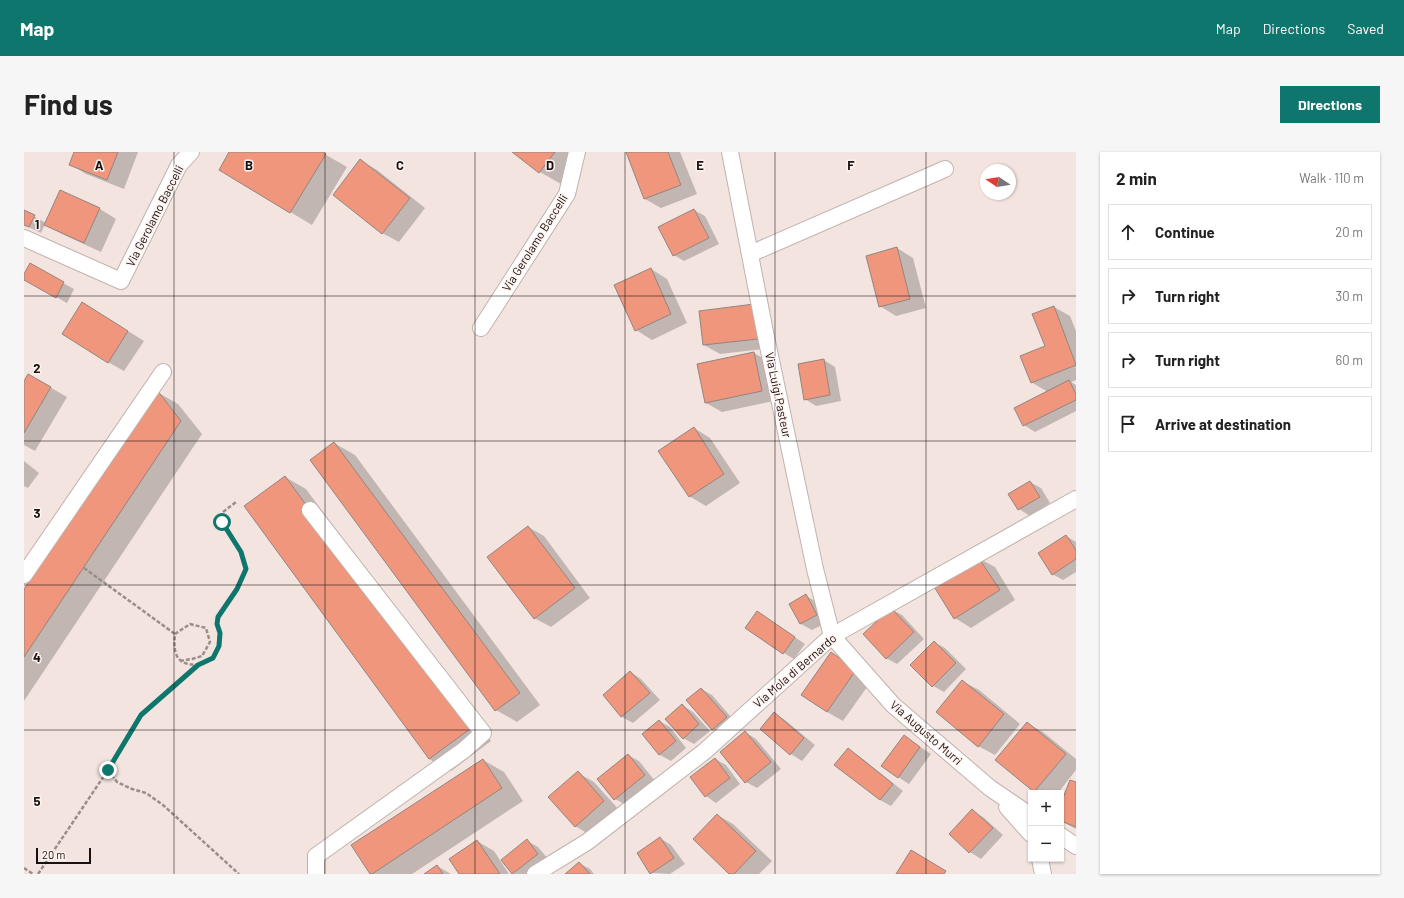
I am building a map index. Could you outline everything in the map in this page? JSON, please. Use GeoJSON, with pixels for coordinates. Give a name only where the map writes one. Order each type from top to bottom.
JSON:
{"type":"FeatureCollection","features":[{"type":"Feature","properties":{"kind":"street","name":"Via Gerolamo Baccelli"},"geometry":{"type":"LineString","coordinates":[[24,238],[121,282],[179,165],[191,152]]}},
{"type":"Feature","properties":{"kind":"street","name":"Via Gerolamo Baccelli"},"geometry":{"type":"LineString","coordinates":[[481,328],[567,194],[577,152]]}},
{"type":"Feature","properties":{"kind":"street","name":"Via Luigi Pasteur"},"geometry":{"type":"LineString","coordinates":[[730,152],[765,332],[815,569],[832,636]]}},
{"type":"Feature","properties":{"kind":"street"},"geometry":{"type":"LineString","coordinates":[[750,254],[945,169]]}},
{"type":"Feature","properties":{"kind":"street"},"geometry":{"type":"LineString","coordinates":[[24,575],[163,372]]}},
{"type":"Feature","properties":{"kind":"street","name":"Via Mola di Bernardo"},"geometry":{"type":"LineString","coordinates":[[535,874],[587,842],[705,751],[832,636],[1076,499]]}},
{"type":"Feature","properties":{"kind":"street"},"geometry":{"type":"LineString","coordinates":[[310,510],[483,733],[464,750],[316,856],[316,874]]}},
{"type":"Feature","properties":{"kind":"street","name":"Via Augusto Murri"},"geometry":{"type":"LineString","coordinates":[[832,636],[893,705],[990,788],[1028,814]]}},
{"type":"Feature","properties":{"kind":"street"},"geometry":{"type":"LineString","coordinates":[[990,788],[1028,831]]}},
{"type":"Feature","properties":{"kind":"street"},"geometry":{"type":"LineString","coordinates":[[1064,838],[1076,846]]}},
{"type":"Feature","properties":{"kind":"street"},"geometry":{"type":"LineString","coordinates":[[1041,862],[1044,874]]}},
{"type":"Feature","properties":{"kind":"path"},"geometry":{"type":"LineString","coordinates":[[38,874],[108,770],[141,715],[198,665],[213,658],[219,646],[220,633],[217,624],[218,617],[237,589],[246,569],[241,552],[222,522],[223,512],[236,502]]}},
{"type":"Feature","properties":{"kind":"path"},"geometry":{"type":"LineString","coordinates":[[84,568],[175,634]]}},
{"type":"Feature","properties":{"kind":"path"},"geometry":{"type":"LineString","coordinates":[[175,634],[190,624],[206,628],[210,642],[202,656],[180,661]]}},
{"type":"Feature","properties":{"kind":"path"},"geometry":{"type":"LineString","coordinates":[[175,634],[174,647],[180,661],[187,665],[198,665]]}},
{"type":"Feature","properties":{"kind":"path"},"geometry":{"type":"LineString","coordinates":[[108,770],[117,782],[132,789],[146,793],[163,805],[239,874]]}},
{"type":"Feature","properties":{"kind":"path"},"geometry":{"type":"LineString","coordinates":[[24,868],[33,874]]}},
{"type":"Feature","properties":{"kind":"building"},"geometry":{"type":"Polygon","coordinates":[[[74,152],[118,152],[107,180],[69,165],[74,152]]]}},
{"type":"Feature","properties":{"kind":"building"},"geometry":{"type":"Polygon","coordinates":[[[229,152],[322,152],[326,154],[290,213],[219,170],[229,152]]]}},
{"type":"Feature","properties":{"kind":"building"},"geometry":{"type":"Polygon","coordinates":[[[512,152],[555,152],[539,173],[512,152]]]}},
{"type":"Feature","properties":{"kind":"building"},"geometry":{"type":"Polygon","coordinates":[[[626,152],[668,152],[681,185],[644,199],[626,152]]]}},
{"type":"Feature","properties":{"kind":"building"},"geometry":{"type":"Polygon","coordinates":[[[360,159],[410,198],[382,234],[333,195],[360,159]]]}},
{"type":"Feature","properties":{"kind":"building"},"geometry":{"type":"Polygon","coordinates":[[[60,190],[100,208],[84,243],[44,225],[60,190]]]}},
{"type":"Feature","properties":{"kind":"building"},"geometry":{"type":"Polygon","coordinates":[[[694,209],[709,238],[673,256],[658,227],[694,209]]]}},
{"type":"Feature","properties":{"kind":"building"},"geometry":{"type":"Polygon","coordinates":[[[24,210],[35,215],[29,227],[24,225],[24,210]]]}},
{"type":"Feature","properties":{"kind":"building"},"geometry":{"type":"Polygon","coordinates":[[[897,247],[910,299],[879,307],[866,256],[897,247]]]}},
{"type":"Feature","properties":{"kind":"building"},"geometry":{"type":"Polygon","coordinates":[[[30,263],[64,282],[56,298],[24,280],[24,274],[30,263]]]}},
{"type":"Feature","properties":{"kind":"building"},"geometry":{"type":"Polygon","coordinates":[[[651,268],[671,314],[635,331],[614,285],[651,268]]]}},
{"type":"Feature","properties":{"kind":"building"},"geometry":{"type":"Polygon","coordinates":[[[82,302],[128,331],[108,363],[62,334],[82,302]]]}},
{"type":"Feature","properties":{"kind":"building"},"geometry":{"type":"Polygon","coordinates":[[[754,304],[758,339],[703,345],[699,311],[754,304]]]}},
{"type":"Feature","properties":{"kind":"building"},"geometry":{"type":"Polygon","coordinates":[[[1054,306],[1076,365],[1031,383],[1020,356],[1045,346],[1032,314],[1054,306]]]}},
{"type":"Feature","properties":{"kind":"building"},"geometry":{"type":"Polygon","coordinates":[[[754,352],[762,391],[705,403],[697,364],[754,352]]]}},
{"type":"Feature","properties":{"kind":"building"},"geometry":{"type":"Polygon","coordinates":[[[824,359],[830,395],[804,400],[798,364],[824,359]]]}},
{"type":"Feature","properties":{"kind":"building"},"geometry":{"type":"Polygon","coordinates":[[[28,374],[51,387],[24,433],[24,381],[28,374]]]}},
{"type":"Feature","properties":{"kind":"building"},"geometry":{"type":"Polygon","coordinates":[[[1069,380],[1076,394],[1076,400],[1023,426],[1014,408],[1069,380]]]}},
{"type":"Feature","properties":{"kind":"building"},"geometry":{"type":"Polygon","coordinates":[[[157,390],[181,421],[24,657],[24,589],[157,390]]]}},
{"type":"Feature","properties":{"kind":"building"},"geometry":{"type":"Polygon","coordinates":[[[694,427],[724,474],[689,497],[658,451],[694,427]]]}},
{"type":"Feature","properties":{"kind":"building"},"geometry":{"type":"Polygon","coordinates":[[[334,442],[520,693],[495,711],[310,460],[334,442]]]}},
{"type":"Feature","properties":{"kind":"building"},"geometry":{"type":"Polygon","coordinates":[[[285,476],[470,729],[429,759],[244,506],[285,476]]]}},
{"type":"Feature","properties":{"kind":"building"},"geometry":{"type":"Polygon","coordinates":[[[1030,481],[1040,497],[1018,510],[1008,494],[1030,481]]]}},
{"type":"Feature","properties":{"kind":"building"},"geometry":{"type":"Polygon","coordinates":[[[528,526],[575,588],[534,619],[487,557],[528,526]]]}},
{"type":"Feature","properties":{"kind":"building"},"geometry":{"type":"Polygon","coordinates":[[[1066,535],[1076,550],[1076,559],[1052,575],[1038,553],[1066,535]]]}},
{"type":"Feature","properties":{"kind":"building"},"geometry":{"type":"Polygon","coordinates":[[[978,557],[1000,590],[954,619],[933,585],[978,557]]]}},
{"type":"Feature","properties":{"kind":"building"},"geometry":{"type":"Polygon","coordinates":[[[806,594],[817,615],[800,624],[789,604],[806,594]]]}},
{"type":"Feature","properties":{"kind":"building"},"geometry":{"type":"Polygon","coordinates":[[[891,608],[914,632],[886,659],[863,634],[891,608]]]}},
{"type":"Feature","properties":{"kind":"building"},"geometry":{"type":"Polygon","coordinates":[[[757,611],[795,637],[783,654],[745,628],[757,611]]]}},
{"type":"Feature","properties":{"kind":"building"},"geometry":{"type":"Polygon","coordinates":[[[934,641],[956,663],[932,687],[910,665],[934,641]]]}},
{"type":"Feature","properties":{"kind":"building"},"geometry":{"type":"Polygon","coordinates":[[[831,652],[856,670],[827,712],[801,695],[831,652]]]}},
{"type":"Feature","properties":{"kind":"building"},"geometry":{"type":"Polygon","coordinates":[[[630,671],[650,693],[621,717],[603,695],[630,671]]]}},
{"type":"Feature","properties":{"kind":"building"},"geometry":{"type":"Polygon","coordinates":[[[962,680],[1004,714],[978,747],[936,712],[962,680]]]}},
{"type":"Feature","properties":{"kind":"building"},"geometry":{"type":"Polygon","coordinates":[[[701,688],[727,717],[712,730],[686,700],[701,688]]]}},
{"type":"Feature","properties":{"kind":"building"},"geometry":{"type":"Polygon","coordinates":[[[682,704],[699,724],[683,739],[665,719],[682,704]]]}},
{"type":"Feature","properties":{"kind":"building"},"geometry":{"type":"Polygon","coordinates":[[[774,712],[804,738],[790,755],[760,729],[774,712]]]}},
{"type":"Feature","properties":{"kind":"building"},"geometry":{"type":"Polygon","coordinates":[[[659,720],[676,741],[659,755],[642,734],[659,720]]]}},
{"type":"Feature","properties":{"kind":"building"},"geometry":{"type":"Polygon","coordinates":[[[1027,722],[1066,754],[1036,790],[1032,790],[995,760],[1027,722]]]}},
{"type":"Feature","properties":{"kind":"building"},"geometry":{"type":"Polygon","coordinates":[[[745,731],[771,762],[745,783],[720,752],[745,731]]]}},
{"type":"Feature","properties":{"kind":"building"},"geometry":{"type":"Polygon","coordinates":[[[904,735],[920,747],[898,778],[881,766],[904,735]]]}},
{"type":"Feature","properties":{"kind":"building"},"geometry":{"type":"Polygon","coordinates":[[[848,748],[893,784],[880,800],[834,765],[848,748]]]}},
{"type":"Feature","properties":{"kind":"building"},"geometry":{"type":"Polygon","coordinates":[[[628,754],[645,775],[614,800],[597,779],[628,754]]]}},
{"type":"Feature","properties":{"kind":"building"},"geometry":{"type":"Polygon","coordinates":[[[715,758],[730,778],[705,797],[690,777],[715,758]]]}},
{"type":"Feature","properties":{"kind":"building"},"geometry":{"type":"Polygon","coordinates":[[[483,759],[502,788],[370,874],[351,845],[483,759]]]}},
{"type":"Feature","properties":{"kind":"building"},"geometry":{"type":"Polygon","coordinates":[[[578,771],[604,801],[575,827],[548,797],[578,771]]]}},
{"type":"Feature","properties":{"kind":"building"},"geometry":{"type":"Polygon","coordinates":[[[1070,780],[1076,782],[1076,827],[1064,822],[1064,795],[1070,780]]]}},
{"type":"Feature","properties":{"kind":"building"},"geometry":{"type":"Polygon","coordinates":[[[972,809],[993,828],[969,853],[949,834],[972,809]]]}},
{"type":"Feature","properties":{"kind":"building"},"geometry":{"type":"Polygon","coordinates":[[[717,814],[756,851],[734,874],[729,874],[693,839],[717,814]]]}},
{"type":"Feature","properties":{"kind":"building"},"geometry":{"type":"Polygon","coordinates":[[[660,837],[674,858],[650,874],[637,853],[660,837]]]}},
{"type":"Feature","properties":{"kind":"building"},"geometry":{"type":"Polygon","coordinates":[[[527,839],[538,854],[512,874],[501,860],[527,839]]]}},
{"type":"Feature","properties":{"kind":"building"},"geometry":{"type":"Polygon","coordinates":[[[477,840],[500,874],[459,874],[449,859],[477,840]]]}},
{"type":"Feature","properties":{"kind":"building"},"geometry":{"type":"Polygon","coordinates":[[[911,850],[946,871],[944,874],[896,874],[911,850]]]}},
{"type":"Feature","properties":{"kind":"building"},"geometry":{"type":"Polygon","coordinates":[[[579,862],[590,874],[565,874],[579,862]]]}},
{"type":"Feature","properties":{"kind":"building"},"geometry":{"type":"Polygon","coordinates":[[[437,865],[443,874],[424,874],[437,865]]]}},
{"type":"Feature","properties":{"kind":"route"},"geometry":{"type":"LineString","coordinates":[[108,770],[141,715],[198,665],[213,658],[219,646],[220,633],[217,624],[218,617],[237,589],[246,569],[241,552],[222,522]]}}]}
